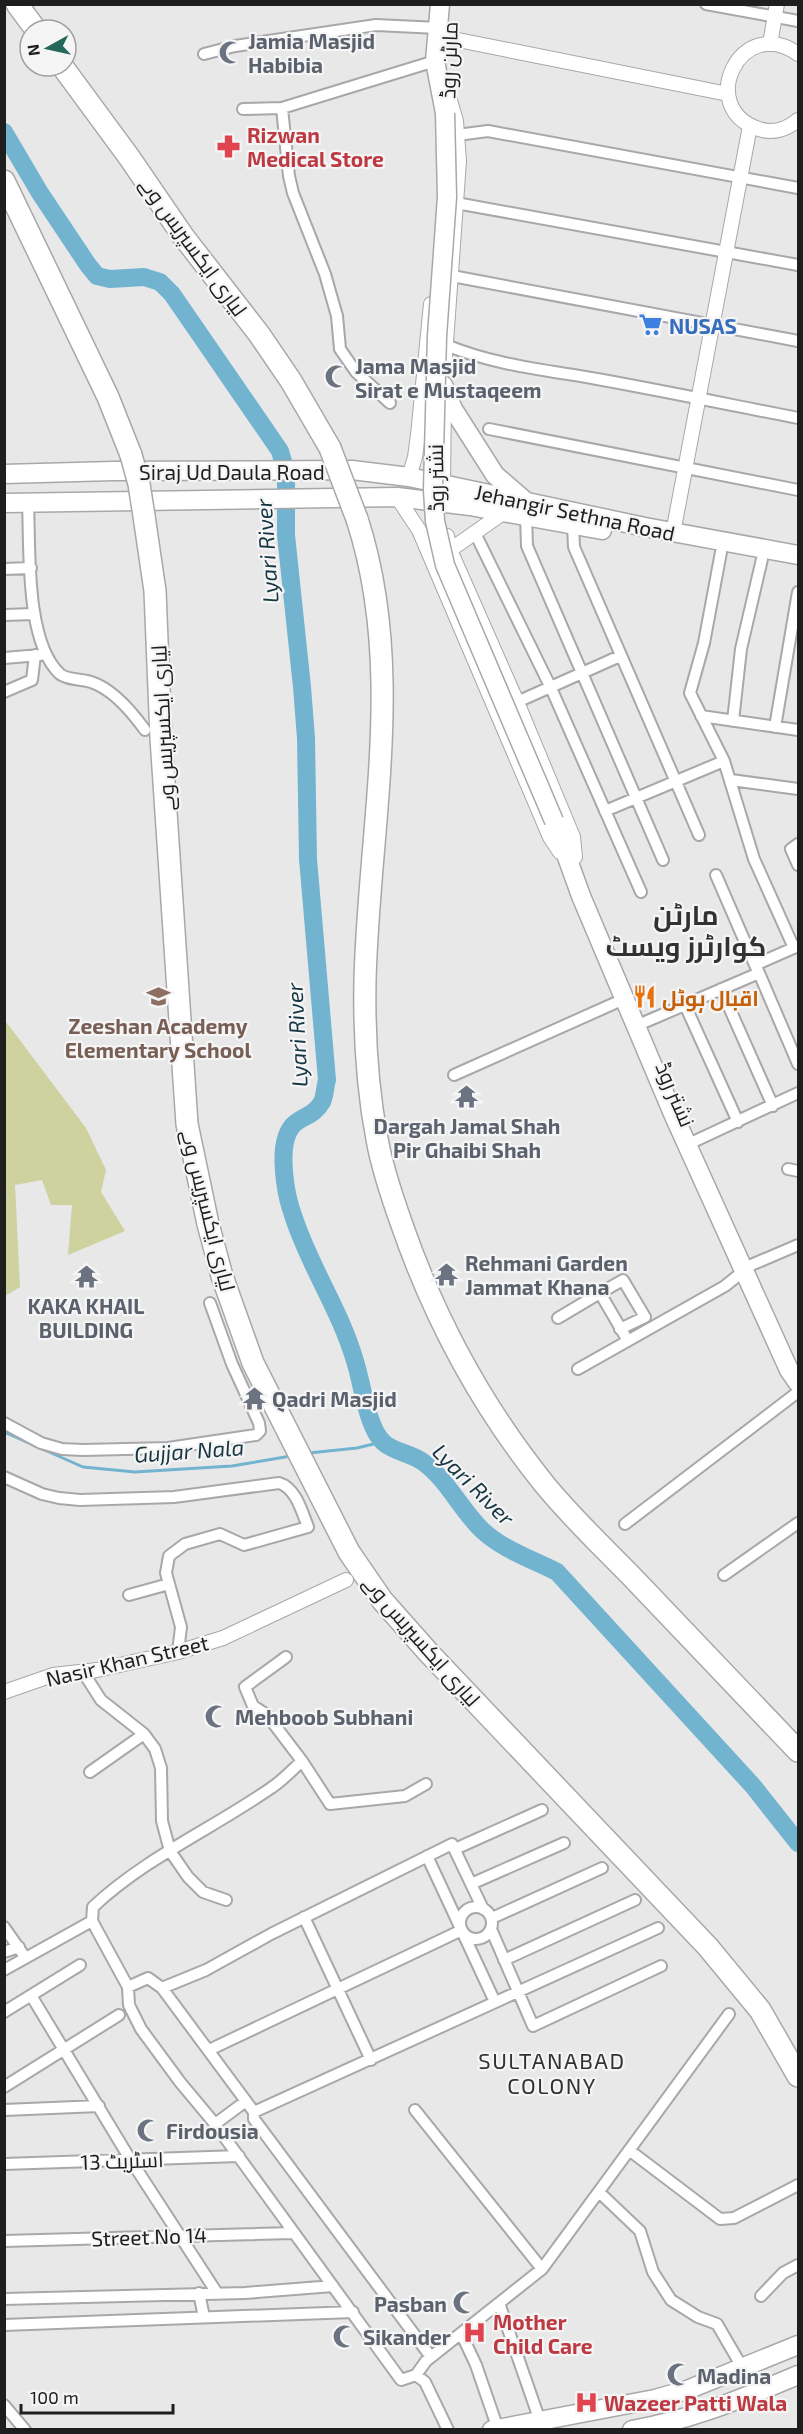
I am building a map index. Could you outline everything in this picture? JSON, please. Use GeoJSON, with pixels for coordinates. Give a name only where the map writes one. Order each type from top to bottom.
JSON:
{"type":"FeatureCollection","features":[{"type":"Feature","properties":{"kind":"highway"},"geometry":{"type":"LineString","coordinates":[[17,4],[27,18]]}},
{"type":"Feature","properties":{"kind":"highway","name":"لیاری ایکسپریس وے"},"geometry":{"type":"LineString","coordinates":[[71,78],[183,236],[259,334],[291,381],[330,448],[361,532],[376,601],[382,681],[382,722],[365,970],[366,1046],[377,1140],[394,1202],[420,1274],[443,1326],[477,1388],[514,1444],[546,1486],[584,1530],[633,1577],[798,1751]]}},
{"type":"Feature","properties":{"kind":"highway","name":"لیاری ایکسپریس وے"},"geometry":{"type":"LineString","coordinates":[[4,181],[108,397],[124,435],[139,484],[155,591],[161,738],[187,1124],[210,1234],[222,1276],[253,1363],[349,1552],[382,1600],[428,1652],[703,1941],[760,2010],[798,2076]]}},
{"type":"Feature","properties":{"kind":"main road","name":"مارٹن روڈ"},"geometry":{"type":"LineString","coordinates":[[440,4],[446,113]]}},
{"type":"Feature","properties":{"kind":"main road","name":"مارٹن روڈ"},"geometry":{"type":"LineString","coordinates":[[446,113],[435,61],[450,4]]}},
{"type":"Feature","properties":{"kind":"main road","name":"نشتر روڈ"},"geometry":{"type":"LineString","coordinates":[[446,113],[447,197],[437,348],[433,460],[435,521],[445,565],[554,821],[645,1022],[789,1370],[798,1383]]}},
{"type":"Feature","properties":{"kind":"main road"},"geometry":{"type":"LineString","coordinates":[[443,385],[453,409],[495,475],[526,509]]}},
{"type":"Feature","properties":{"kind":"main road","name":"Jehangir Sethna Road"},"geometry":{"type":"LineString","coordinates":[[352,470],[409,477],[441,493],[503,513],[526,509],[573,525],[798,566]]}},
{"type":"Feature","properties":{"kind":"main road","name":"Siraj Ud Daula Road"},"geometry":{"type":"LineString","coordinates":[[4,474],[352,470]]}},
{"type":"Feature","properties":{"kind":"main road","name":"Jehangir Sethna Road"},"geometry":{"type":"LineString","coordinates":[[357,496],[397,497],[441,493],[798,555]]}},
{"type":"Feature","properties":{"kind":"main road","name":"Siraj Ud Daula Road"},"geometry":{"type":"LineString","coordinates":[[4,502],[357,496]]}},
{"type":"Feature","properties":{"kind":"main road","name":"نشتر روڈ"},"geometry":{"type":"LineString","coordinates":[[572,857],[624,999],[747,1268],[798,1367]]}},
{"type":"Feature","properties":{"kind":"main road"},"geometry":{"type":"LineString","coordinates":[[495,2429],[656,2399],[687,2390],[798,2345]]}},
{"type":"Feature","properties":{"kind":"main road"},"geometry":{"type":"LineString","coordinates":[[633,2429],[690,2424],[798,2375]]}},
{"type":"Feature","properties":{"kind":"street"},"geometry":{"type":"LineString","coordinates":[[705,4],[776,11],[798,21]]}},
{"type":"Feature","properties":{"kind":"street"},"geometry":{"type":"LineString","coordinates":[[770,44],[776,11]]}},
{"type":"Feature","properties":{"kind":"street"},"geometry":{"type":"LineString","coordinates":[[204,54],[235,46],[376,24],[442,33],[728,94]]}},
{"type":"Feature","properties":{"kind":"street"},"geometry":{"type":"LineString","coordinates":[[798,54],[784,46],[770,44],[755,46],[733,65],[728,79],[728,94],[736,112],[750,126],[763,130],[777,130],[790,126],[798,120]]}},
{"type":"Feature","properties":{"kind":"street"},"geometry":{"type":"LineString","coordinates":[[243,110],[282,108],[435,61]]}},
{"type":"Feature","properties":{"kind":"street","name":"نشتر روڈ"},"geometry":{"type":"LineString","coordinates":[[409,477],[418,435],[440,192],[435,61]]}},
{"type":"Feature","properties":{"kind":"street","name":"نشتر روڈ"},"geometry":{"type":"LineString","coordinates":[[446,86],[456,121],[459,161],[443,385],[444,437],[441,493],[450,550],[573,837],[572,857]]}},
{"type":"Feature","properties":{"kind":"street"},"geometry":{"type":"LineString","coordinates":[[282,108],[293,193],[325,274],[337,316],[340,349],[356,372],[390,403]]}},
{"type":"Feature","properties":{"kind":"street"},"geometry":{"type":"LineString","coordinates":[[673,532],[750,126]]}},
{"type":"Feature","properties":{"kind":"street"},"geometry":{"type":"LineString","coordinates":[[457,135],[488,131],[798,188]]}},
{"type":"Feature","properties":{"kind":"street"},"geometry":{"type":"LineString","coordinates":[[456,203],[798,265]]}},
{"type":"Feature","properties":{"kind":"street"},"geometry":{"type":"LineString","coordinates":[[452,276],[798,341]]}},
{"type":"Feature","properties":{"kind":"street"},"geometry":{"type":"LineString","coordinates":[[446,345],[472,356],[552,373],[699,398],[798,418]]}},
{"type":"Feature","properties":{"kind":"street"},"geometry":{"type":"LineString","coordinates":[[489,429],[798,490]]}},
{"type":"Feature","properties":{"kind":"street"},"geometry":{"type":"LineString","coordinates":[[418,435],[444,437]]}},
{"type":"Feature","properties":{"kind":"street","name":"نشتر روڈ"},"geometry":{"type":"LineString","coordinates":[[397,497],[419,530],[550,837],[572,857]]}},
{"type":"Feature","properties":{"kind":"street"},"geometry":{"type":"LineString","coordinates":[[4,692],[32,680],[40,655],[41,644],[34,614],[28,502]]}},
{"type":"Feature","properties":{"kind":"street"},"geometry":{"type":"LineString","coordinates":[[526,509],[524,531],[526,546],[663,860]]}},
{"type":"Feature","properties":{"kind":"street"},"geometry":{"type":"LineString","coordinates":[[450,550],[503,513]]}},
{"type":"Feature","properties":{"kind":"street"},"geometry":{"type":"LineString","coordinates":[[573,525],[574,547],[674,783],[699,835]]}},
{"type":"Feature","properties":{"kind":"street"},"geometry":{"type":"LineString","coordinates":[[475,533],[551,688],[641,892]]}},
{"type":"Feature","properties":{"kind":"street"},"geometry":{"type":"LineString","coordinates":[[645,1022],[720,989],[796,947],[754,859],[724,761],[690,693],[704,643],[721,552]]}},
{"type":"Feature","properties":{"kind":"street"},"geometry":{"type":"LineString","coordinates":[[733,721],[741,649],[762,559]]}},
{"type":"Feature","properties":{"kind":"street"},"geometry":{"type":"LineString","coordinates":[[4,569],[31,568]]}},
{"type":"Feature","properties":{"kind":"street"},"geometry":{"type":"LineString","coordinates":[[775,727],[787,655],[795,634],[798,592]]}},
{"type":"Feature","properties":{"kind":"street"},"geometry":{"type":"LineString","coordinates":[[4,615],[34,614]]}},
{"type":"Feature","properties":{"kind":"street"},"geometry":{"type":"LineString","coordinates":[[4,657],[40,655],[61,674],[99,685],[130,710],[146,730]]}},
{"type":"Feature","properties":{"kind":"street"},"geometry":{"type":"LineString","coordinates":[[787,655],[798,657]]}},
{"type":"Feature","properties":{"kind":"street"},"geometry":{"type":"LineString","coordinates":[[517,702],[582,675],[620,656]]}},
{"type":"Feature","properties":{"kind":"street"},"geometry":{"type":"LineString","coordinates":[[701,716],[798,730]]}},
{"type":"Feature","properties":{"kind":"street"},"geometry":{"type":"LineString","coordinates":[[605,812],[724,761]]}},
{"type":"Feature","properties":{"kind":"street"},"geometry":{"type":"LineString","coordinates":[[730,780],[798,789]]}},
{"type":"Feature","properties":{"kind":"street"},"geometry":{"type":"LineString","coordinates":[[798,844],[791,849],[798,865]]}},
{"type":"Feature","properties":{"kind":"street"},"geometry":{"type":"LineString","coordinates":[[716,875],[798,1064]]}},
{"type":"Feature","properties":{"kind":"street"},"geometry":{"type":"LineString","coordinates":[[720,989],[772,1106]]}},
{"type":"Feature","properties":{"kind":"street"},"geometry":{"type":"LineString","coordinates":[[454,1075],[624,999]]}},
{"type":"Feature","properties":{"kind":"street"},"geometry":{"type":"LineString","coordinates":[[685,1005],[738,1122]]}},
{"type":"Feature","properties":{"kind":"street"},"geometry":{"type":"LineString","coordinates":[[695,1141],[798,1093]]}},
{"type":"Feature","properties":{"kind":"street"},"geometry":{"type":"LineString","coordinates":[[579,1369],[725,1286],[747,1268],[798,1245]]}},
{"type":"Feature","properties":{"kind":"street"},"geometry":{"type":"LineString","coordinates":[[558,1318],[622,1280],[645,1317],[620,1329]]}},
{"type":"Feature","properties":{"kind":"street"},"geometry":{"type":"LineString","coordinates":[[600,1293],[628,1341]]}},
{"type":"Feature","properties":{"kind":"street"},"geometry":{"type":"LineString","coordinates":[[4,1423],[41,1443],[62,1449],[168,1448],[256,1435],[260,1431],[259,1423],[232,1364],[210,1303]]}},
{"type":"Feature","properties":{"kind":"street"},"geometry":{"type":"LineString","coordinates":[[625,1524],[798,1392]]}},
{"type":"Feature","properties":{"kind":"street"},"geometry":{"type":"LineString","coordinates":[[4,1477],[42,1494],[81,1500],[174,1497],[279,1483],[289,1488],[298,1502],[308,1527],[244,1545],[220,1534],[185,1544],[168,1556],[166,1564],[169,1584],[181,1626],[178,1652]]}},
{"type":"Feature","properties":{"kind":"street"},"geometry":{"type":"LineString","coordinates":[[724,1575],[798,1523]]}},
{"type":"Feature","properties":{"kind":"street","name":"Nasir Khan Street"},"geometry":{"type":"LineString","coordinates":[[4,1692],[53,1675],[83,1672],[178,1652],[223,1638],[346,1580]]}},
{"type":"Feature","properties":{"kind":"street"},"geometry":{"type":"LineString","coordinates":[[129,1595],[169,1584]]}},
{"type":"Feature","properties":{"kind":"street"},"geometry":{"type":"LineString","coordinates":[[286,1658],[244,1687],[253,1706],[267,1715],[302,1761],[330,1804],[405,1796],[426,1784]]}},
{"type":"Feature","properties":{"kind":"street"},"geometry":{"type":"LineString","coordinates":[[83,1672],[101,1700],[144,1734],[155,1749],[161,1768],[162,1821],[170,1851],[203,1892],[226,1900]]}},
{"type":"Feature","properties":{"kind":"street"},"geometry":{"type":"LineString","coordinates":[[90,1772],[144,1734]]}},
{"type":"Feature","properties":{"kind":"street"},"geometry":{"type":"LineString","coordinates":[[302,1761],[272,1787],[109,1892],[93,1906],[92,1921],[128,1987],[129,2006],[141,2029],[180,2082],[215,2124],[401,2380],[416,2375],[431,2357],[542,2269],[729,2014]]}},
{"type":"Feature","properties":{"kind":"street"},"geometry":{"type":"LineString","coordinates":[[454,1850],[542,1810]]}},
{"type":"Feature","properties":{"kind":"street"},"geometry":{"type":"LineString","coordinates":[[471,1884],[564,1843]]}},
{"type":"Feature","properties":{"kind":"street"},"geometry":{"type":"LineString","coordinates":[[162,1988],[206,1970],[304,1917],[452,1844],[491,1924],[517,1992],[533,2026],[661,1966]]}},
{"type":"Feature","properties":{"kind":"street"},"geometry":{"type":"LineString","coordinates":[[427,1856],[495,2002]]}},
{"type":"Feature","properties":{"kind":"street"},"geometry":{"type":"LineString","coordinates":[[483,1909],[472,1908],[464,1913],[460,1924],[466,1935],[476,1939],[484,1937],[491,1924],[602,1868]]}},
{"type":"Feature","properties":{"kind":"street"},"geometry":{"type":"LineString","coordinates":[[504,1960],[635,1900]]}},
{"type":"Feature","properties":{"kind":"street"},"geometry":{"type":"LineString","coordinates":[[304,1917],[371,2060]]}},
{"type":"Feature","properties":{"kind":"street"},"geometry":{"type":"LineString","coordinates":[[4,1970],[92,1921]]}},
{"type":"Feature","properties":{"kind":"street"},"geometry":{"type":"LineString","coordinates":[[4,1927],[25,1957]]}},
{"type":"Feature","properties":{"kind":"street"},"geometry":{"type":"LineString","coordinates":[[254,2112],[658,1928]]}},
{"type":"Feature","properties":{"kind":"street"},"geometry":{"type":"LineString","coordinates":[[209,2050],[462,1930]]}},
{"type":"Feature","properties":{"kind":"street"},"geometry":{"type":"LineString","coordinates":[[4,1952],[19,1947]]}},
{"type":"Feature","properties":{"kind":"street"},"geometry":{"type":"LineString","coordinates":[[4,2012],[32,1997],[80,1965]]}},
{"type":"Feature","properties":{"kind":"street"},"geometry":{"type":"LineString","coordinates":[[128,1987],[148,1978],[162,1988],[254,2112],[254,2119],[431,2357]]}},
{"type":"Feature","properties":{"kind":"street"},"geometry":{"type":"LineString","coordinates":[[32,1997],[130,2159],[217,2293]]}},
{"type":"Feature","properties":{"kind":"street"},"geometry":{"type":"LineString","coordinates":[[4,2087],[119,2016]]}},
{"type":"Feature","properties":{"kind":"street"},"geometry":{"type":"LineString","coordinates":[[215,2124],[246,2101]]}},
{"type":"Feature","properties":{"kind":"street"},"geometry":{"type":"LineString","coordinates":[[4,2110],[99,2106]]}},
{"type":"Feature","properties":{"kind":"street"},"geometry":{"type":"LineString","coordinates":[[415,2110],[542,2269]]}},
{"type":"Feature","properties":{"kind":"street"},"geometry":{"type":"LineString","coordinates":[[629,2150],[720,2219],[734,2218],[798,2186]]}},
{"type":"Feature","properties":{"kind":"street","name":"اسٹریٹ 13"},"geometry":{"type":"LineString","coordinates":[[4,2164],[239,2157]]}},
{"type":"Feature","properties":{"kind":"street"},"geometry":{"type":"LineString","coordinates":[[598,2192],[640,2231],[653,2272],[671,2300],[698,2317],[717,2324],[742,2367]]}},
{"type":"Feature","properties":{"kind":"street","name":"Street No 14"},"geometry":{"type":"LineString","coordinates":[[4,2241],[294,2233]]}},
{"type":"Feature","properties":{"kind":"street"},"geometry":{"type":"LineString","coordinates":[[761,2296],[783,2273],[798,2265]]}},
{"type":"Feature","properties":{"kind":"street"},"geometry":{"type":"LineString","coordinates":[[4,2299],[199,2293],[245,2294],[333,2286]]}},
{"type":"Feature","properties":{"kind":"street"},"geometry":{"type":"LineString","coordinates":[[199,2293],[204,2317]]}},
{"type":"Feature","properties":{"kind":"street"},"geometry":{"type":"LineString","coordinates":[[500,2303],[540,2421]]}},
{"type":"Feature","properties":{"kind":"street"},"geometry":{"type":"LineString","coordinates":[[4,2325],[353,2312]]}},
{"type":"Feature","properties":{"kind":"street"},"geometry":{"type":"LineString","coordinates":[[461,2333],[476,2365],[495,2429]]}},
{"type":"Feature","properties":{"kind":"street"},"geometry":{"type":"LineString","coordinates":[[416,2375],[424,2382],[448,2430]]}},
{"type":"Feature","properties":{"kind":"street"},"geometry":{"type":"LineString","coordinates":[[4,2405],[25,2430]]}},
{"type":"Feature","properties":{"kind":"green space"},"geometry":{"type":"Polygon","coordinates":[[[4,1019],[86,1128],[106,1170],[101,1192],[125,1231],[68,1255],[72,1205],[51,1205],[42,1180],[15,1185],[20,1287],[5,1296],[4,1019]]]}},
{"type":"Feature","properties":{"kind":"waterway","name":"Lyari River"},"geometry":{"type":"LineString","coordinates":[[4,132],[40,193],[97,276],[110,279],[144,277],[160,282],[172,294],[280,451],[286,472],[286,535],[306,738],[308,859],[327,1080],[324,1097],[317,1109],[295,1123],[290,1129],[284,1148],[284,1173],[293,1215],[307,1252],[349,1342],[377,1435],[387,1445],[418,1459],[432,1469],[474,1522],[490,1537],[508,1549],[557,1572],[753,1786],[798,1843]]}},
{"type":"Feature","properties":{"kind":"waterway","name":"Gujjar Nala"},"geometry":{"type":"LineString","coordinates":[[4,1432],[83,1467],[135,1472],[232,1466],[291,1456]]}},
{"type":"Feature","properties":{"kind":"waterway","name":"Gujjar Nala"},"geometry":{"type":"LineString","coordinates":[[309,1453],[357,1448],[382,1442]]}},
{"type":"Feature","properties":{"kind":"place","name":"Jamia Masjid Habibia"},"geometry":{"type":"Point","coordinates":[230,52]}},
{"type":"Feature","properties":{"kind":"place","name":"Rizwan Medical Store"},"geometry":{"type":"Point","coordinates":[229,146]}},
{"type":"Feature","properties":{"kind":"place","name":"NUSAS"},"geometry":{"type":"Point","coordinates":[651,325]}},
{"type":"Feature","properties":{"kind":"place","name":"Jama Masjid Sirat e Mustaqeem"},"geometry":{"type":"Point","coordinates":[337,377]}},
{"type":"Feature","properties":{"kind":"place","name":"Zeeshan Academy Elementary School"},"geometry":{"type":"Point","coordinates":[158,997]}},
{"type":"Feature","properties":{"kind":"place","name":"اقبال ہوٹل"},"geometry":{"type":"Point","coordinates":[644,997]}},
{"type":"Feature","properties":{"kind":"place","name":"Dargah Jamal Shah Pir Ghaibi Shah"},"geometry":{"type":"Point","coordinates":[467,1097]}},
{"type":"Feature","properties":{"kind":"place","name":"Rehmani Garden Jammat Khana"},"geometry":{"type":"Point","coordinates":[447,1274]}},
{"type":"Feature","properties":{"kind":"place","name":"KAKA KHAIL BUILDING"},"geometry":{"type":"Point","coordinates":[86,1277]}},
{"type":"Feature","properties":{"kind":"place","name":"Qadri Masjid"},"geometry":{"type":"Point","coordinates":[254,1398]}},
{"type":"Feature","properties":{"kind":"place","name":"Mehboob Subhani"},"geometry":{"type":"Point","coordinates":[217,1716]}},
{"type":"Feature","properties":{"kind":"place","name":"Firdousia"},"geometry":{"type":"Point","coordinates":[148,2130]}},
{"type":"Feature","properties":{"kind":"place","name":"Pasban"},"geometry":{"type":"Point","coordinates":[465,2303]}},
{"type":"Feature","properties":{"kind":"place","name":"Mother Child Care"},"geometry":{"type":"Point","coordinates":[475,2333]}},
{"type":"Feature","properties":{"kind":"place","name":"Sikander"},"geometry":{"type":"Point","coordinates":[345,2336]}},
{"type":"Feature","properties":{"kind":"place","name":"Madina"},"geometry":{"type":"Point","coordinates":[679,2375]}},
{"type":"Feature","properties":{"kind":"place","name":"Wazeer Patti Wala"},"geometry":{"type":"Point","coordinates":[586,2402]}},
{"type":"Feature","properties":{"kind":"district","name":"مارٹن کوارٹرز ویسٹ"},"geometry":{"type":"Point","coordinates":[686,930]}},
{"type":"Feature","properties":{"kind":"district","name":"SULTANABAD COLONY"},"geometry":{"type":"Point","coordinates":[552,2072]}}]}
